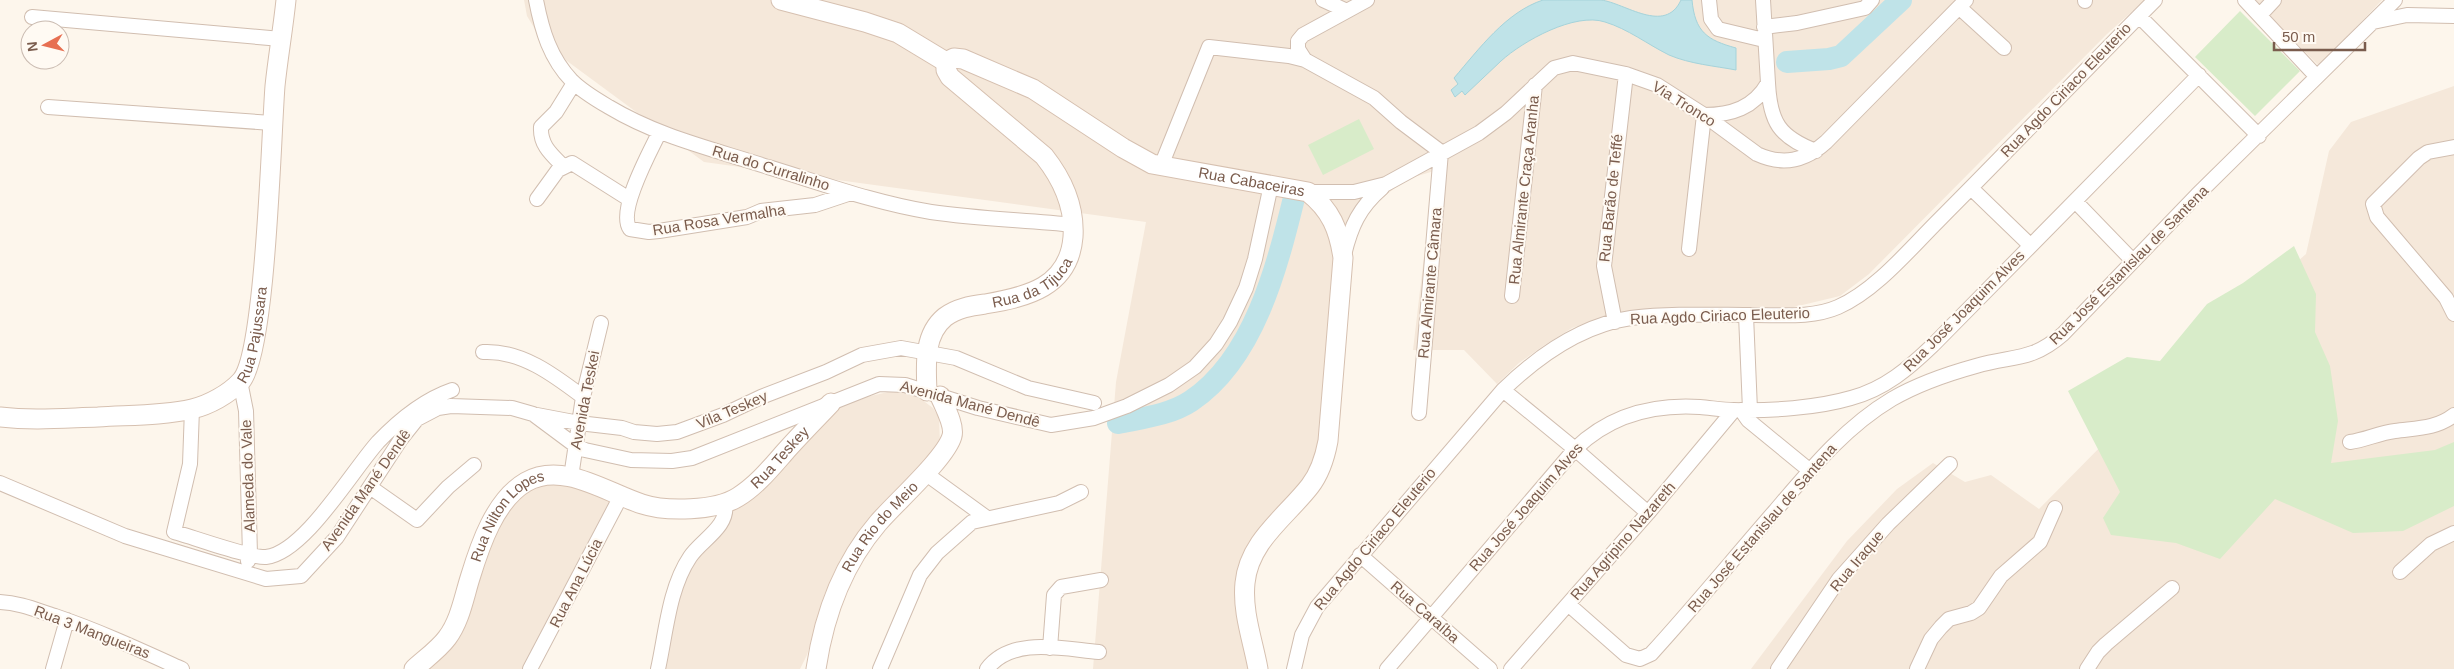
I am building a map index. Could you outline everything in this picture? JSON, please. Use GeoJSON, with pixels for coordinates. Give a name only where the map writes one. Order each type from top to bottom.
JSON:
{"type":"FeatureCollection","features":[{"type":"Feature","properties":{"kind":"main road","name":"Rua Pajussara"},"geometry":{"type":"LineString","coordinates":[[0,417],[30,420],[162,414],[192,409],[220,398],[240,381],[248,370],[255,340],[272,123],[286,0]]}},
{"type":"Feature","properties":{"kind":"main road"},"geometry":{"type":"LineString","coordinates":[[781,0],[865,22],[898,33],[946,62]]}},
{"type":"Feature","properties":{"kind":"main road","name":"Rua Cabaceiras"},"geometry":{"type":"LineString","coordinates":[[946,62],[954,58],[963,59],[1033,89],[1123,148],[1161,166],[1308,192],[1321,202],[1331,216],[1341,243],[1343,258],[1331,419],[1324,459],[1310,485],[1263,537],[1250,564],[1245,580],[1244,597],[1258,669]]}},
{"type":"Feature","properties":{"kind":"main road","name":"Rua da Tijuca"},"geometry":{"type":"LineString","coordinates":[[934,394],[926,352],[937,326],[955,310],[1027,295],[1049,283],[1060,272],[1069,258],[1074,224],[1068,196],[1053,167],[1044,156],[950,77],[946,70],[946,62]]}},
{"type":"Feature","properties":{"kind":"main road","name":"Rua Rio do Meio"},"geometry":{"type":"LineString","coordinates":[[816,669],[824,624],[844,573],[877,524],[946,449],[953,433],[934,394]]}},
{"type":"Feature","properties":{"kind":"main road","name":"Rua Teskey"},"geometry":{"type":"LineString","coordinates":[[725,504],[737,498],[758,481],[831,403]]}},
{"type":"Feature","properties":{"kind":"main road","name":"Rua Nilton Lopes"},"geometry":{"type":"LineString","coordinates":[[414,669],[447,638],[483,544],[507,497],[529,480],[554,475],[571,477],[643,504],[658,507],[689,508],[725,504]]}},
{"type":"Feature","properties":{"kind":"street","name":"Rua do Curralinho"},"geometry":{"type":"LineString","coordinates":[[536,0],[548,46],[558,64],[574,83],[596,100],[629,119],[687,144],[851,193],[930,212],[1074,224]]}},
{"type":"Feature","properties":{"kind":"street"},"geometry":{"type":"LineString","coordinates":[[1323,0],[1347,11]]}},
{"type":"Feature","properties":{"kind":"street"},"geometry":{"type":"LineString","coordinates":[[1305,60],[1298,49],[1298,41],[1303,35],[1366,0]]}},
{"type":"Feature","properties":{"kind":"street"},"geometry":{"type":"LineString","coordinates":[[1709,0],[1711,19],[1718,29],[1764,34],[1797,23],[1865,8],[1872,0]]}},
{"type":"Feature","properties":{"kind":"street"},"geometry":{"type":"LineString","coordinates":[[1763,0],[1770,110],[1780,130],[1799,144],[1816,151]]}},
{"type":"Feature","properties":{"kind":"street","name":"Rua Agdo Ciriaco Eleuterio"},"geometry":{"type":"LineString","coordinates":[[1294,669],[1302,635],[1309,619],[1360,555],[1503,390],[1534,362],[1566,342],[1615,322],[1652,316],[1801,315],[1823,312],[1845,304],[1858,296],[1886,272],[2155,0]]}},
{"type":"Feature","properties":{"kind":"street"},"geometry":{"type":"LineString","coordinates":[[2245,0],[2317,76]]}},
{"type":"Feature","properties":{"kind":"street"},"geometry":{"type":"LineString","coordinates":[[2260,15],[2274,0]]}},
{"type":"Feature","properties":{"kind":"street","name":"Rua José Estanislau de Santena"},"geometry":{"type":"LineString","coordinates":[[1568,604],[1626,655],[1640,659],[1655,649],[1809,470],[1857,423],[1891,400],[1915,387],[1977,366],[2031,355],[2047,348],[2197,195],[2260,136],[2317,76],[2395,0]]}},
{"type":"Feature","properties":{"kind":"street"},"geometry":{"type":"LineString","coordinates":[[1963,4],[2004,48]]}},
{"type":"Feature","properties":{"kind":"street","name":"Via Tronco"},"geometry":{"type":"LineString","coordinates":[[1308,192],[1354,192],[1386,184],[1492,124],[1554,68],[1564,64],[1587,64],[1626,74],[1657,85],[1704,115],[1751,150],[1770,160],[1786,162],[1798,159],[1816,151],[1963,4]]}},
{"type":"Feature","properties":{"kind":"street"},"geometry":{"type":"LineString","coordinates":[[2373,22],[2407,15],[2454,16]]}},
{"type":"Feature","properties":{"kind":"street"},"geometry":{"type":"LineString","coordinates":[[2139,16],[2260,136]]}},
{"type":"Feature","properties":{"kind":"street"},"geometry":{"type":"LineString","coordinates":[[32,17],[281,39]]}},
{"type":"Feature","properties":{"kind":"street"},"geometry":{"type":"LineString","coordinates":[[1161,166],[1209,47],[1305,60],[1374,98],[1401,122],[1441,152]]}},
{"type":"Feature","properties":{"kind":"street","name":"Rua Barão de Teffé"},"geometry":{"type":"LineString","coordinates":[[1615,322],[1604,266],[1626,74]]}},
{"type":"Feature","properties":{"kind":"street","name":"Rua José Joaquim Alves"},"geometry":{"type":"LineString","coordinates":[[1387,669],[1575,449],[1598,429],[1631,414],[1685,407],[1742,410],[1816,406],[1851,398],[1897,378],[1933,345],[2199,75]]}},
{"type":"Feature","properties":{"kind":"street"},"geometry":{"type":"LineString","coordinates":[[563,166],[545,147],[540,135],[541,127],[556,112],[574,83]]}},
{"type":"Feature","properties":{"kind":"street"},"geometry":{"type":"LineString","coordinates":[[1689,249],[1704,115],[1732,113],[1744,108],[1762,95],[1768,83]]}},
{"type":"Feature","properties":{"kind":"street","name":"Rua Almirante Craça Aranha"},"geometry":{"type":"LineString","coordinates":[[1512,296],[1535,85]]}},
{"type":"Feature","properties":{"kind":"street"},"geometry":{"type":"LineString","coordinates":[[48,107],[272,123]]}},
{"type":"Feature","properties":{"kind":"street","name":"Rua Rosa Vermalha"},"geometry":{"type":"LineString","coordinates":[[659,132],[629,199],[626,224],[630,229],[649,232],[747,216],[761,211],[814,205],[851,193]]}},
{"type":"Feature","properties":{"kind":"street"},"geometry":{"type":"LineString","coordinates":[[2454,147],[2428,152],[2423,155],[2373,204],[2377,217],[2446,298],[2454,314]]}},
{"type":"Feature","properties":{"kind":"street","name":"Rua Almirante Câmara"},"geometry":{"type":"LineString","coordinates":[[1419,413],[1441,152]]}},
{"type":"Feature","properties":{"kind":"street"},"geometry":{"type":"LineString","coordinates":[[536,199],[563,166],[572,163],[629,199]]}},
{"type":"Feature","properties":{"kind":"street"},"geometry":{"type":"LineString","coordinates":[[1343,258],[1357,217],[1366,202],[1386,184]]}},
{"type":"Feature","properties":{"kind":"street","name":"Avenida Mané Dendê"},"geometry":{"type":"LineString","coordinates":[[0,483],[125,536],[245,571],[266,579],[300,576],[337,537],[401,439],[418,419],[438,408],[450,406],[512,408],[533,414],[576,446],[619,458],[647,462],[692,458],[879,384],[905,385],[978,408],[1051,425],[1094,418],[1127,406],[1170,385],[1195,367],[1216,344],[1230,322],[1252,269],[1272,185]]}},
{"type":"Feature","properties":{"kind":"street"},"geometry":{"type":"LineString","coordinates":[[1971,188],[2030,245]]}},
{"type":"Feature","properties":{"kind":"street"},"geometry":{"type":"LineString","coordinates":[[2075,202],[2133,261]]}},
{"type":"Feature","properties":{"kind":"street"},"geometry":{"type":"LineString","coordinates":[[1746,315],[1742,410],[1748,420],[1809,470]]}},
{"type":"Feature","properties":{"kind":"street","name":"Avenida Teskei"},"geometry":{"type":"LineString","coordinates":[[571,477],[583,397],[601,323]]}},
{"type":"Feature","properties":{"kind":"street","name":"Vila Teskey"},"geometry":{"type":"LineString","coordinates":[[533,414],[579,423],[622,428],[634,432],[657,434],[677,432],[723,415],[761,397],[862,356],[901,348],[956,358],[1015,384],[1042,393],[1094,403]]}},
{"type":"Feature","properties":{"kind":"street"},"geometry":{"type":"LineString","coordinates":[[483,352],[497,351],[510,354],[543,368],[583,397]]}},
{"type":"Feature","properties":{"kind":"street","name":"Alameda do Vale"},"geometry":{"type":"LineString","coordinates":[[240,381],[246,411],[250,554],[245,571]]}},
{"type":"Feature","properties":{"kind":"street"},"geometry":{"type":"LineString","coordinates":[[192,409],[190,464],[174,532],[264,557],[271,556],[291,546],[309,528],[378,442],[408,414],[437,396],[452,390]]}},
{"type":"Feature","properties":{"kind":"street"},"geometry":{"type":"LineString","coordinates":[[1503,390],[1575,449],[1648,513]]}},
{"type":"Feature","properties":{"kind":"street","name":"Rua Agripino Nazareth"},"geometry":{"type":"LineString","coordinates":[[1511,669],[1648,513],[1742,410]]}},
{"type":"Feature","properties":{"kind":"street"},"geometry":{"type":"LineString","coordinates":[[2350,442],[2395,431],[2420,429],[2444,422],[2454,415]]}},
{"type":"Feature","properties":{"kind":"street","name":"Rua Iraque"},"geometry":{"type":"LineString","coordinates":[[1778,669],[1839,579],[1888,524],[1950,464]]}},
{"type":"Feature","properties":{"kind":"street"},"geometry":{"type":"LineString","coordinates":[[370,487],[417,520],[448,487],[474,465]]}},
{"type":"Feature","properties":{"kind":"street"},"geometry":{"type":"LineString","coordinates":[[925,473],[987,518]]}},
{"type":"Feature","properties":{"kind":"street"},"geometry":{"type":"LineString","coordinates":[[880,669],[909,598],[928,562],[972,522],[1059,504],[1081,492]]}},
{"type":"Feature","properties":{"kind":"street","name":"Rua Ana Lúcia"},"geometry":{"type":"LineString","coordinates":[[530,669],[621,496]]}},
{"type":"Feature","properties":{"kind":"street"},"geometry":{"type":"LineString","coordinates":[[658,669],[675,592],[682,571],[690,556],[722,522],[725,515],[725,504]]}},
{"type":"Feature","properties":{"kind":"street"},"geometry":{"type":"LineString","coordinates":[[1917,669],[1931,639],[1941,627],[1949,619],[1971,613],[1979,608],[2001,576],[2040,542],[2055,508]]}},
{"type":"Feature","properties":{"kind":"street"},"geometry":{"type":"LineString","coordinates":[[2400,572],[2431,544],[2454,533]]}},
{"type":"Feature","properties":{"kind":"street","name":"Rua Caraíba"},"geometry":{"type":"LineString","coordinates":[[1360,555],[1490,669]]}},
{"type":"Feature","properties":{"kind":"street"},"geometry":{"type":"LineString","coordinates":[[1050,648],[1056,590],[1061,587],[1101,580]]}},
{"type":"Feature","properties":{"kind":"street"},"geometry":{"type":"LineString","coordinates":[[2087,669],[2102,648],[2172,588]]}},
{"type":"Feature","properties":{"kind":"street","name":"Rua 3 Mangueiras"},"geometry":{"type":"LineString","coordinates":[[0,602],[17,603],[67,620],[109,636],[182,669]]}},
{"type":"Feature","properties":{"kind":"street"},"geometry":{"type":"LineString","coordinates":[[53,669],[67,620]]}},
{"type":"Feature","properties":{"kind":"street"},"geometry":{"type":"LineString","coordinates":[[987,669],[993,661],[1004,654],[1030,648],[1099,652]]}},
{"type":"Feature","properties":{"kind":"shaded area"},"geometry":{"type":"Polygon","coordinates":[[[524,0],[2145,0],[2107,34],[1869,274],[1840,296],[1794,307],[1680,307],[1638,310],[1606,316],[1572,328],[1543,346],[1519,363],[1497,384],[1464,350],[1413,350],[1434,171],[1414,177],[1395,188],[1378,201],[1366,215],[1353,242],[1337,440],[1324,484],[1268,546],[1256,569],[1250,593],[1258,669],[1093,669],[1116,382],[1146,222],[704,162],[544,44],[527,16],[524,0]]]}},
{"type":"Feature","properties":{"kind":"shaded area"},"geometry":{"type":"Polygon","coordinates":[[[2253,0],[2382,0],[2319,66],[2253,0]]]}},
{"type":"Feature","properties":{"kind":"shaded area"},"geometry":{"type":"Polygon","coordinates":[[[2454,86],[2454,669],[1751,669],[1847,541],[1897,489],[1933,463],[1965,482],[1991,475],[2039,509],[2189,357],[2306,254],[2329,151],[2351,122],[2454,86]]]}},
{"type":"Feature","properties":{"kind":"shaded area"},"geometry":{"type":"Polygon","coordinates":[[[888,392],[904,392],[921,399],[933,408],[939,418],[940,443],[852,549],[825,593],[807,655],[800,669],[650,669],[683,558],[834,407],[849,401],[888,392]]]}},
{"type":"Feature","properties":{"kind":"shaded area"},"geometry":{"type":"Polygon","coordinates":[[[546,467],[621,491],[529,669],[418,669],[452,639],[491,512],[546,467]]]}},
{"type":"Feature","properties":{"kind":"green space"},"geometry":{"type":"Polygon","coordinates":[[[2240,11],[2300,71],[2255,116],[2195,57],[2240,11]]]}},
{"type":"Feature","properties":{"kind":"green space"},"geometry":{"type":"Polygon","coordinates":[[[1359,119],[1374,149],[1323,175],[1308,145],[1359,119]]]}},
{"type":"Feature","properties":{"kind":"green space"},"geometry":{"type":"Polygon","coordinates":[[[2294,246],[2316,294],[2315,332],[2330,366],[2338,421],[2331,463],[2435,450],[2454,442],[2454,506],[2403,531],[2353,533],[2275,499],[2220,559],[2176,543],[2111,535],[2103,518],[2120,492],[2068,391],[2127,357],[2160,361],[2207,304],[2243,283],[2294,246]]]}},
{"type":"Feature","properties":{"kind":"water"},"geometry":{"type":"Polygon","coordinates":[[[1543,0],[1601,0],[1655,16],[1665,15],[1674,10],[1681,0],[1692,0],[1696,20],[1704,33],[1717,42],[1736,48],[1736,70],[1694,63],[1677,58],[1605,22],[1593,20],[1579,21],[1550,30],[1522,45],[1501,61],[1465,95],[1462,91],[1455,97],[1451,90],[1458,84],[1454,78],[1483,44],[1517,13],[1543,0]]]}},
{"type":"Feature","properties":{"kind":"waterway"},"geometry":{"type":"LineString","coordinates":[[1787,62],[1829,59],[1841,56],[1901,0]]}},
{"type":"Feature","properties":{"kind":"waterway"},"geometry":{"type":"LineString","coordinates":[[1118,423],[1156,415],[1183,406],[1213,383],[1231,361],[1247,337],[1260,310],[1280,253],[1294,198]]}}]}
